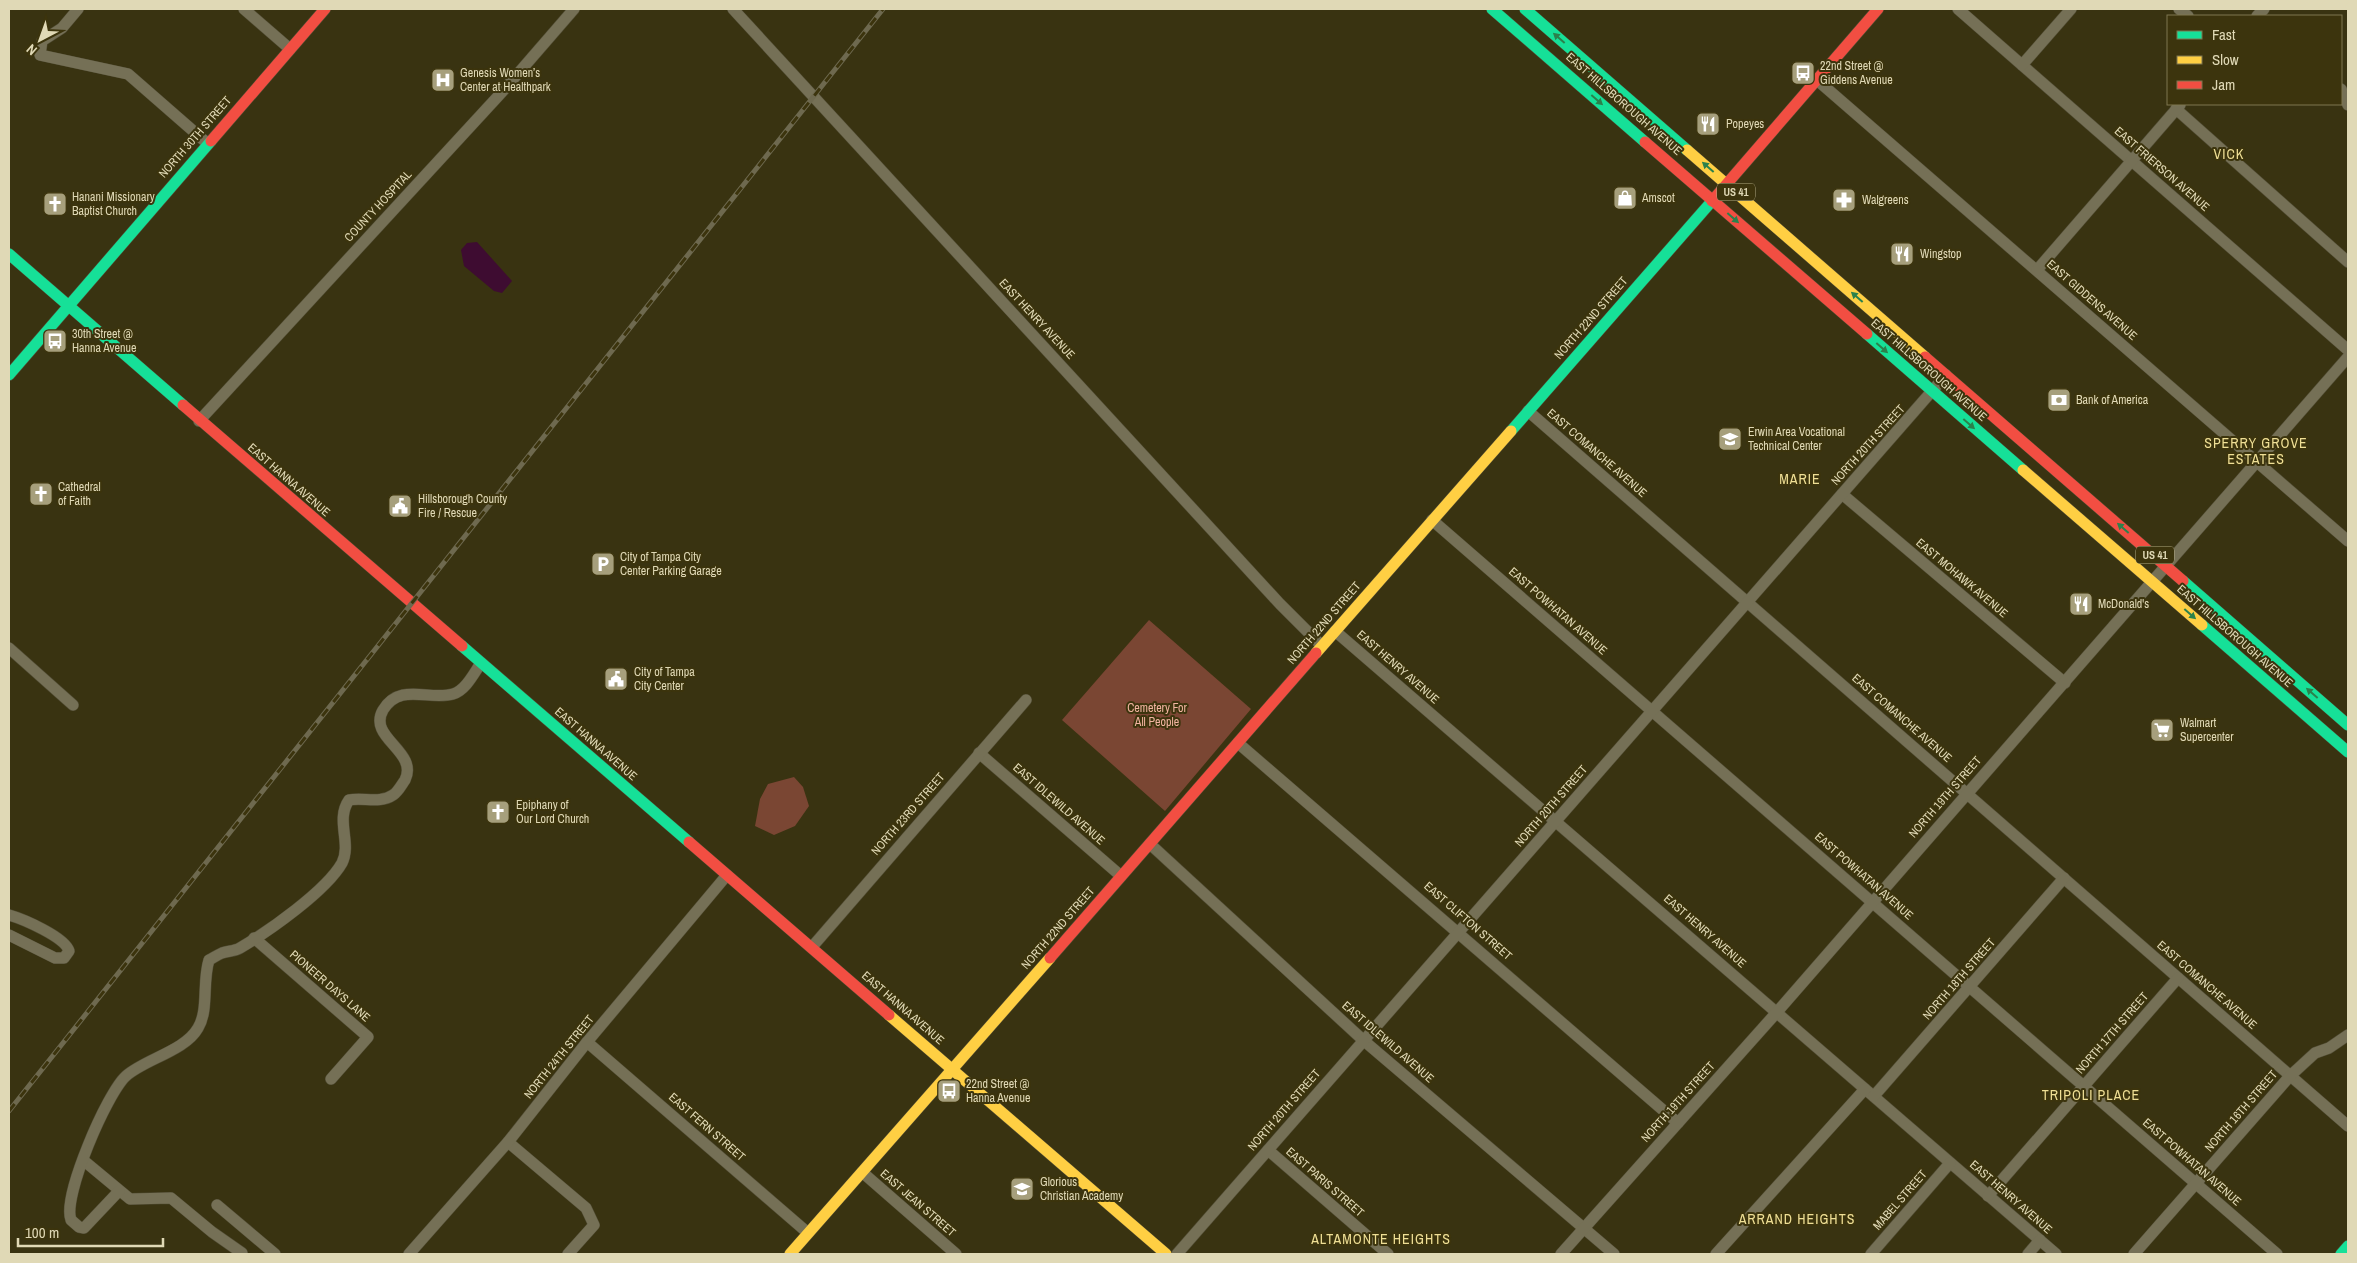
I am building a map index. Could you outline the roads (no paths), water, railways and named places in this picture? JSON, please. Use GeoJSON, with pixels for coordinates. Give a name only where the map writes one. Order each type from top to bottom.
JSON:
{"type":"FeatureCollection","features":[{"type":"Feature","properties":{"kind":"street"},"geometry":{"type":"LineString","coordinates":[[78,9],[62,28],[42,42],[40,55],[128,74],[207,142]]}},
{"type":"Feature","properties":{"kind":"street"},"geometry":{"type":"LineString","coordinates":[[244,9],[290,49]]}},
{"type":"Feature","properties":{"kind":"street","name":"NORTH 30TH STREET"},"geometry":{"type":"LineString","coordinates":[[9,375],[207,142],[325,9]]}},
{"type":"Feature","properties":{"kind":"street","name":"COUNTY HOSPITAL"},"geometry":{"type":"LineString","coordinates":[[200,420],[502,92],[574,9]]}},
{"type":"Feature","properties":{"kind":"street","name":"EAST HENRY AVENUE"},"geometry":{"type":"LineString","coordinates":[[733,9],[1276,599],[1322,646]]}},
{"type":"Feature","properties":{"kind":"street","name":"EAST HILLSBOROUGH AVENUE"},"geometry":{"type":"LineString","coordinates":[[1492,9],[2348,752]]}},
{"type":"Feature","properties":{"kind":"street","name":"EAST HILLSBOROUGH AVENUE"},"geometry":{"type":"LineString","coordinates":[[1525,9],[2348,725]]}},
{"type":"Feature","properties":{"kind":"street","name":"NORTH 22ND STREET"},"geometry":{"type":"LineString","coordinates":[[790,1254],[1878,9]]}},
{"type":"Feature","properties":{"kind":"street","name":"EAST FRIERSON AVENUE"},"geometry":{"type":"LineString","coordinates":[[1958,9],[2348,350]]}},
{"type":"Feature","properties":{"kind":"street"},"geometry":{"type":"LineString","coordinates":[[2022,65],[2071,9]]}},
{"type":"Feature","properties":{"kind":"street","name":"EAST GIDDENS AVENUE"},"geometry":{"type":"LineString","coordinates":[[1817,80],[2348,541]]}},
{"type":"Feature","properties":{"kind":"street"},"geometry":{"type":"LineString","coordinates":[[2342,91],[2348,105]]}},
{"type":"Feature","properties":{"kind":"street"},"geometry":{"type":"LineString","coordinates":[[2037,270],[2178,106],[2348,262]]}},
{"type":"Feature","properties":{"kind":"street","name":"EAST HANNA AVENUE"},"geometry":{"type":"LineString","coordinates":[[9,254],[1166,1254]]}},
{"type":"Feature","properties":{"kind":"street","name":"NORTH 19TH STREET"},"geometry":{"type":"LineString","coordinates":[[1561,1254],[1777,1012],[2348,357]]}},
{"type":"Feature","properties":{"kind":"street","name":"NORTH 20TH STREET"},"geometry":{"type":"LineString","coordinates":[[1177,1254],[1946,376]]}},
{"type":"Feature","properties":{"kind":"street","name":"EAST COMANCHE AVENUE"},"geometry":{"type":"LineString","coordinates":[[1528,411],[2348,1126]]}},
{"type":"Feature","properties":{"kind":"street","name":"EAST MOHAWK AVENUE"},"geometry":{"type":"LineString","coordinates":[[1842,494],[2065,683]]}},
{"type":"Feature","properties":{"kind":"street","name":"EAST POWHATAN AVENUE"},"geometry":{"type":"LineString","coordinates":[[1432,520],[2277,1254]]}},
{"type":"Feature","properties":{"kind":"street","name":"EAST HENRY AVENUE"},"geometry":{"type":"LineString","coordinates":[[1335,631],[2056,1254]]}},
{"type":"Feature","properties":{"kind":"street"},"geometry":{"type":"LineString","coordinates":[[9,648],[74,705]]}},
{"type":"Feature","properties":{"kind":"street"},"geometry":{"type":"LineString","coordinates":[[119,1191],[84,1228],[73,1223],[69,1218],[71,1197],[83,1160],[106,1104],[118,1084],[127,1075],[186,1040],[198,1029],[204,1015],[204,985],[209,960],[222,953],[238,949],[320,891],[342,863],[345,853],[344,808],[349,800],[355,798],[375,800],[394,795],[402,784],[408,773],[407,764],[399,749],[384,734],[381,727],[382,712],[389,703],[409,693],[425,696],[453,694],[464,686],[480,663]]}},
{"type":"Feature","properties":{"kind":"street","name":"NORTH 23RD STREET"},"geometry":{"type":"LineString","coordinates":[[812,947],[1026,700]]}},
{"type":"Feature","properties":{"kind":"street","name":"EAST CLIFTON STREET"},"geometry":{"type":"LineString","coordinates":[[1238,743],[1458,931],[1678,1123]]}},
{"type":"Feature","properties":{"kind":"street","name":"EAST IDLEWILD AVENUE"},"geometry":{"type":"LineString","coordinates":[[980,753],[1121,876]]}},
{"type":"Feature","properties":{"kind":"street","name":"EAST IDLEWILD AVENUE"},"geometry":{"type":"LineString","coordinates":[[1150,844],[1363,1040],[1614,1254]]}},
{"type":"Feature","properties":{"kind":"street","name":"NORTH 24TH STREET"},"geometry":{"type":"LineString","coordinates":[[409,1254],[508,1142],[587,1042],[727,875]]}},
{"type":"Feature","properties":{"kind":"street","name":"NORTH 18TH STREET"},"geometry":{"type":"LineString","coordinates":[[1716,1254],[1970,987],[2064,878]]}},
{"type":"Feature","properties":{"kind":"street"},"geometry":{"type":"LineString","coordinates":[[9,915],[49,933],[68,946],[67,956],[54,958],[9,936]]}},
{"type":"Feature","properties":{"kind":"street","name":"PIONEER DAYS LANE"},"geometry":{"type":"LineString","coordinates":[[254,938],[368,1037],[331,1078]]}},
{"type":"Feature","properties":{"kind":"street","name":"NORTH 17TH STREET"},"geometry":{"type":"LineString","coordinates":[[1988,1196],[2178,978]]}},
{"type":"Feature","properties":{"kind":"street","name":"NORTH 16TH STREET"},"geometry":{"type":"LineString","coordinates":[[2134,1254],[2290,1076],[2316,1053],[2329,1048],[2348,1035]]}},
{"type":"Feature","properties":{"kind":"street","name":"EAST FERN STREET"},"geometry":{"type":"LineString","coordinates":[[587,1042],[808,1233]]}},
{"type":"Feature","properties":{"kind":"street"},"geometry":{"type":"LineString","coordinates":[[508,1142],[586,1208],[594,1225],[568,1254]]}},
{"type":"Feature","properties":{"kind":"street","name":"EAST PARIS STREET"},"geometry":{"type":"LineString","coordinates":[[1268,1150],[1388,1254]]}},
{"type":"Feature","properties":{"kind":"street"},"geometry":{"type":"LineString","coordinates":[[83,1160],[130,1199],[171,1198],[212,1232],[242,1253]]}},
{"type":"Feature","properties":{"kind":"street","name":"MABEL STREET"},"geometry":{"type":"LineString","coordinates":[[1871,1254],[1950,1163]]}},
{"type":"Feature","properties":{"kind":"street","name":"EAST JEAN STREET"},"geometry":{"type":"LineString","coordinates":[[862,1172],[956,1254]]}},
{"type":"Feature","properties":{"kind":"street"},"geometry":{"type":"LineString","coordinates":[[217,1206],[275,1254]]}},
{"type":"Feature","properties":{"kind":"street"},"geometry":{"type":"LineString","coordinates":[[2028,1254],[2040,1240]]}},
{"type":"Feature","properties":{"kind":"street"},"geometry":{"type":"LineString","coordinates":[[2342,1254],[2348,1246]]}},
{"type":"Feature","properties":{"kind":"railway"},"geometry":{"type":"LineString","coordinates":[[9,1111],[883,9]]}},
{"type":"Feature","properties":{"kind":"place","name":"22nd Street @ Giddens Avenue"},"geometry":{"type":"Point","coordinates":[1803,73]}},
{"type":"Feature","properties":{"kind":"place","name":"Genesis Women’s Center at Healthpark"},"geometry":{"type":"Point","coordinates":[443,80]}},
{"type":"Feature","properties":{"kind":"place","name":"Popeyes"},"geometry":{"type":"Point","coordinates":[1708,124]}},
{"type":"Feature","properties":{"kind":"place","name":"Amscot"},"geometry":{"type":"Point","coordinates":[1625,198]}},
{"type":"Feature","properties":{"kind":"place","name":"Walgreens"},"geometry":{"type":"Point","coordinates":[1844,200]}},
{"type":"Feature","properties":{"kind":"place","name":"Hanani Missionary Baptist Church"},"geometry":{"type":"Point","coordinates":[55,204]}},
{"type":"Feature","properties":{"kind":"place","name":"Wingstop"},"geometry":{"type":"Point","coordinates":[1902,254]}},
{"type":"Feature","properties":{"kind":"place","name":"30th Street @ Hanna Avenue"},"geometry":{"type":"Point","coordinates":[55,341]}},
{"type":"Feature","properties":{"kind":"place","name":"Bank of America"},"geometry":{"type":"Point","coordinates":[2059,400]}},
{"type":"Feature","properties":{"kind":"place","name":"Erwin Area Vocational Technical Center"},"geometry":{"type":"Point","coordinates":[1730,439]}},
{"type":"Feature","properties":{"kind":"place","name":"Cathedral of Faith"},"geometry":{"type":"Point","coordinates":[41,494]}},
{"type":"Feature","properties":{"kind":"place","name":"Hillsborough County Fire / Rescue"},"geometry":{"type":"Point","coordinates":[400,506]}},
{"type":"Feature","properties":{"kind":"place","name":"City of Tampa City Center Parking Garage"},"geometry":{"type":"Point","coordinates":[603,564]}},
{"type":"Feature","properties":{"kind":"place","name":"McDonald's"},"geometry":{"type":"Point","coordinates":[2081,604]}},
{"type":"Feature","properties":{"kind":"place","name":"City of Tampa City Center"},"geometry":{"type":"Point","coordinates":[616,679]}},
{"type":"Feature","properties":{"kind":"place","name":"Walmart Supercenter"},"geometry":{"type":"Point","coordinates":[2162,730]}},
{"type":"Feature","properties":{"kind":"place","name":"Epiphany of Our Lord Church"},"geometry":{"type":"Point","coordinates":[498,812]}},
{"type":"Feature","properties":{"kind":"place","name":"22nd Street @ Hanna Avenue"},"geometry":{"type":"Point","coordinates":[949,1091]}},
{"type":"Feature","properties":{"kind":"place","name":"Glorious Christian Academy"},"geometry":{"type":"Point","coordinates":[1022,1189]}},
{"type":"Feature","properties":{"kind":"district","name":"VICK"},"geometry":{"type":"Point","coordinates":[2229,154]}},
{"type":"Feature","properties":{"kind":"district","name":"SPERRY GROVE ESTATES"},"geometry":{"type":"Point","coordinates":[2256,452]}},
{"type":"Feature","properties":{"kind":"district","name":"MARIE"},"geometry":{"type":"Point","coordinates":[1800,479]}},
{"type":"Feature","properties":{"kind":"district","name":"TRIPOLI PLACE"},"geometry":{"type":"Point","coordinates":[2091,1095]}},
{"type":"Feature","properties":{"kind":"district","name":"ARRAND HEIGHTS"},"geometry":{"type":"Point","coordinates":[1797,1219]}},
{"type":"Feature","properties":{"kind":"district","name":"ALTAMONTE HEIGHTS"},"geometry":{"type":"Point","coordinates":[1381,1239]}},
{"type":"Feature","properties":{"kind":"park label","name":"Cemetery For All People"},"geometry":{"type":"Point","coordinates":[1157,715]}}]}
